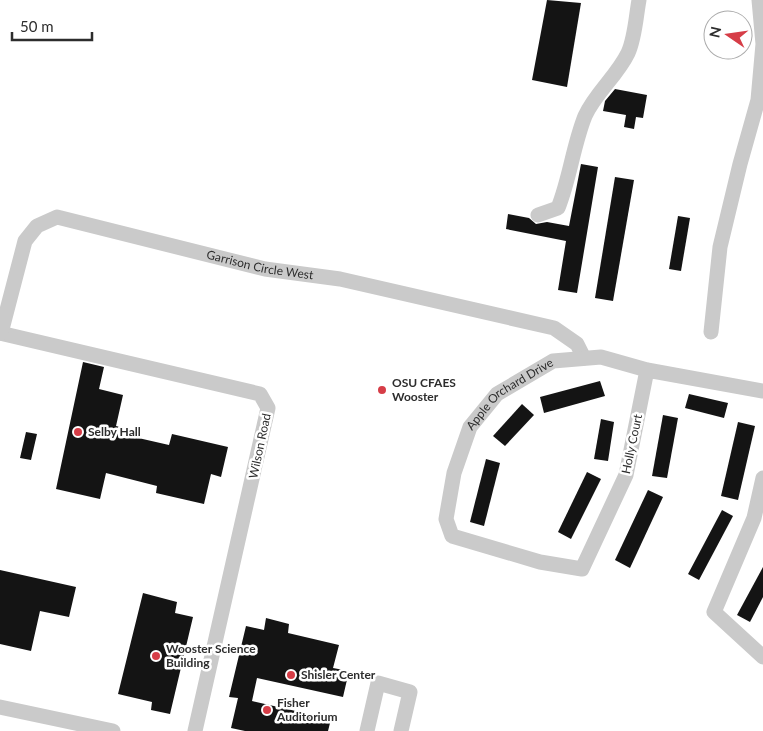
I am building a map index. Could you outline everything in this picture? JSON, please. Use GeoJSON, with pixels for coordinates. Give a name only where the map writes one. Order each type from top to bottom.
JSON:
{"type":"FeatureCollection","features":[{"type":"Feature","properties":{"kind":"street"},"geometry":{"type":"LineString","coordinates":[[538,215],[558,208],[566,189],[571,161],[585,117],[597,94],[629,52],[638,0]]}},
{"type":"Feature","properties":{"kind":"street"},"geometry":{"type":"LineString","coordinates":[[711,332],[720,247],[758,100],[763,44],[759,0]]}},
{"type":"Feature","properties":{"kind":"street","name":"Garrison Circle West"},"geometry":{"type":"LineString","coordinates":[[1,333],[25,241],[38,226],[57,217],[265,269],[340,279],[554,328],[577,344],[584,358]]}},
{"type":"Feature","properties":{"kind":"street","name":"Wilson Road"},"geometry":{"type":"LineString","coordinates":[[1,333],[260,394],[268,408],[195,731]]}},
{"type":"Feature","properties":{"kind":"street","name":"Apple Orchard Drive"},"geometry":{"type":"LineString","coordinates":[[582,568],[540,562],[452,536],[446,519],[454,472],[470,427],[497,394],[553,361],[601,357],[647,370],[763,391]]}},
{"type":"Feature","properties":{"kind":"street","name":"Holly Court"},"geometry":{"type":"LineString","coordinates":[[582,568],[626,475],[647,370]]}},
{"type":"Feature","properties":{"kind":"street"},"geometry":{"type":"LineString","coordinates":[[763,478],[754,518],[714,612],[763,657]]}},
{"type":"Feature","properties":{"kind":"street"},"geometry":{"type":"LineString","coordinates":[[367,731],[378,683],[410,692],[400,731]]}},
{"type":"Feature","properties":{"kind":"street"},"geometry":{"type":"LineString","coordinates":[[0,707],[113,731]]}},
{"type":"Feature","properties":{"kind":"building"},"geometry":{"type":"Polygon","coordinates":[[[547,0],[581,3],[567,87],[532,80],[547,0]]]}},
{"type":"Feature","properties":{"kind":"building"},"geometry":{"type":"Polygon","coordinates":[[[615,89],[647,95],[643,118],[636,117],[634,129],[624,127],[626,115],[603,111],[605,101],[615,89]]]}},
{"type":"Feature","properties":{"kind":"building"},"geometry":{"type":"Polygon","coordinates":[[[581,164],[598,167],[577,293],[558,290],[566,241],[506,229],[508,214],[529,218],[536,224],[547,222],[569,226],[581,164]]]}},
{"type":"Feature","properties":{"kind":"building"},"geometry":{"type":"Polygon","coordinates":[[[615,177],[634,180],[613,301],[595,298],[615,177]]]}},
{"type":"Feature","properties":{"kind":"building"},"geometry":{"type":"Polygon","coordinates":[[[678,216],[690,218],[681,271],[669,269],[678,216]]]}},
{"type":"Feature","properties":{"kind":"building","name":"Selby Hall"},"geometry":{"type":"Polygon","coordinates":[[[83,362],[104,367],[99,389],[123,395],[116,426],[135,431],[134,437],[169,445],[172,434],[228,447],[221,477],[211,474],[204,504],[156,493],[157,486],[106,473],[100,499],[56,489],[83,362]]]}},
{"type":"Feature","properties":{"kind":"building"},"geometry":{"type":"Polygon","coordinates":[[[600,381],[605,396],[544,413],[540,397],[600,381]]]}},
{"type":"Feature","properties":{"kind":"building"},"geometry":{"type":"Polygon","coordinates":[[[689,394],[728,403],[724,418],[685,408],[689,394]]]}},
{"type":"Feature","properties":{"kind":"building"},"geometry":{"type":"Polygon","coordinates":[[[522,404],[534,415],[505,446],[493,436],[522,404]]]}},
{"type":"Feature","properties":{"kind":"building"},"geometry":{"type":"Polygon","coordinates":[[[663,415],[678,418],[667,478],[652,476],[663,415]]]}},
{"type":"Feature","properties":{"kind":"building"},"geometry":{"type":"Polygon","coordinates":[[[601,419],[614,422],[608,461],[594,459],[601,419]]]}},
{"type":"Feature","properties":{"kind":"building"},"geometry":{"type":"Polygon","coordinates":[[[738,422],[755,426],[738,500],[721,496],[738,422]]]}},
{"type":"Feature","properties":{"kind":"building"},"geometry":{"type":"Polygon","coordinates":[[[26,432],[37,434],[31,460],[20,458],[26,432]]]}},
{"type":"Feature","properties":{"kind":"building"},"geometry":{"type":"Polygon","coordinates":[[[486,459],[500,463],[484,526],[470,522],[486,459]]]}},
{"type":"Feature","properties":{"kind":"building"},"geometry":{"type":"Polygon","coordinates":[[[587,472],[601,479],[571,539],[558,532],[587,472]]]}},
{"type":"Feature","properties":{"kind":"building"},"geometry":{"type":"Polygon","coordinates":[[[648,490],[663,497],[630,568],[615,560],[648,490]]]}},
{"type":"Feature","properties":{"kind":"building"},"geometry":{"type":"Polygon","coordinates":[[[722,510],[733,516],[699,580],[688,574],[722,510]]]}},
{"type":"Feature","properties":{"kind":"building"},"geometry":{"type":"Polygon","coordinates":[[[763,567],[763,597],[750,622],[737,615],[763,567]]]}},
{"type":"Feature","properties":{"kind":"building"},"geometry":{"type":"Polygon","coordinates":[[[0,570],[76,587],[69,617],[40,611],[31,651],[0,644],[0,570]]]}},
{"type":"Feature","properties":{"kind":"building","name":"Wooster Science Building"},"geometry":{"type":"Polygon","coordinates":[[[143,593],[177,602],[175,613],[193,617],[170,714],[151,710],[152,702],[118,694],[143,593]]]}},
{"type":"Feature","properties":{"kind":"building","name":"Shisler Center"},"geometry":{"type":"Polygon","coordinates":[[[266,618],[289,624],[288,633],[339,645],[333,668],[349,671],[343,697],[257,678],[252,701],[331,719],[328,731],[245,731],[231,728],[238,698],[229,697],[246,626],[264,630],[266,618]]]}},
{"type":"Feature","properties":{"kind":"place","name":"OSU CFAES Wooster"},"geometry":{"type":"Point","coordinates":[382,390]}},
{"type":"Feature","properties":{"kind":"place","name":"Selby Hall"},"geometry":{"type":"Point","coordinates":[78,432]}},
{"type":"Feature","properties":{"kind":"place","name":"Wooster Science Building"},"geometry":{"type":"Point","coordinates":[156,656]}},
{"type":"Feature","properties":{"kind":"place","name":"Shisler Center"},"geometry":{"type":"Point","coordinates":[291,675]}},
{"type":"Feature","properties":{"kind":"place","name":"Fisher Auditorium"},"geometry":{"type":"Point","coordinates":[267,710]}}]}
